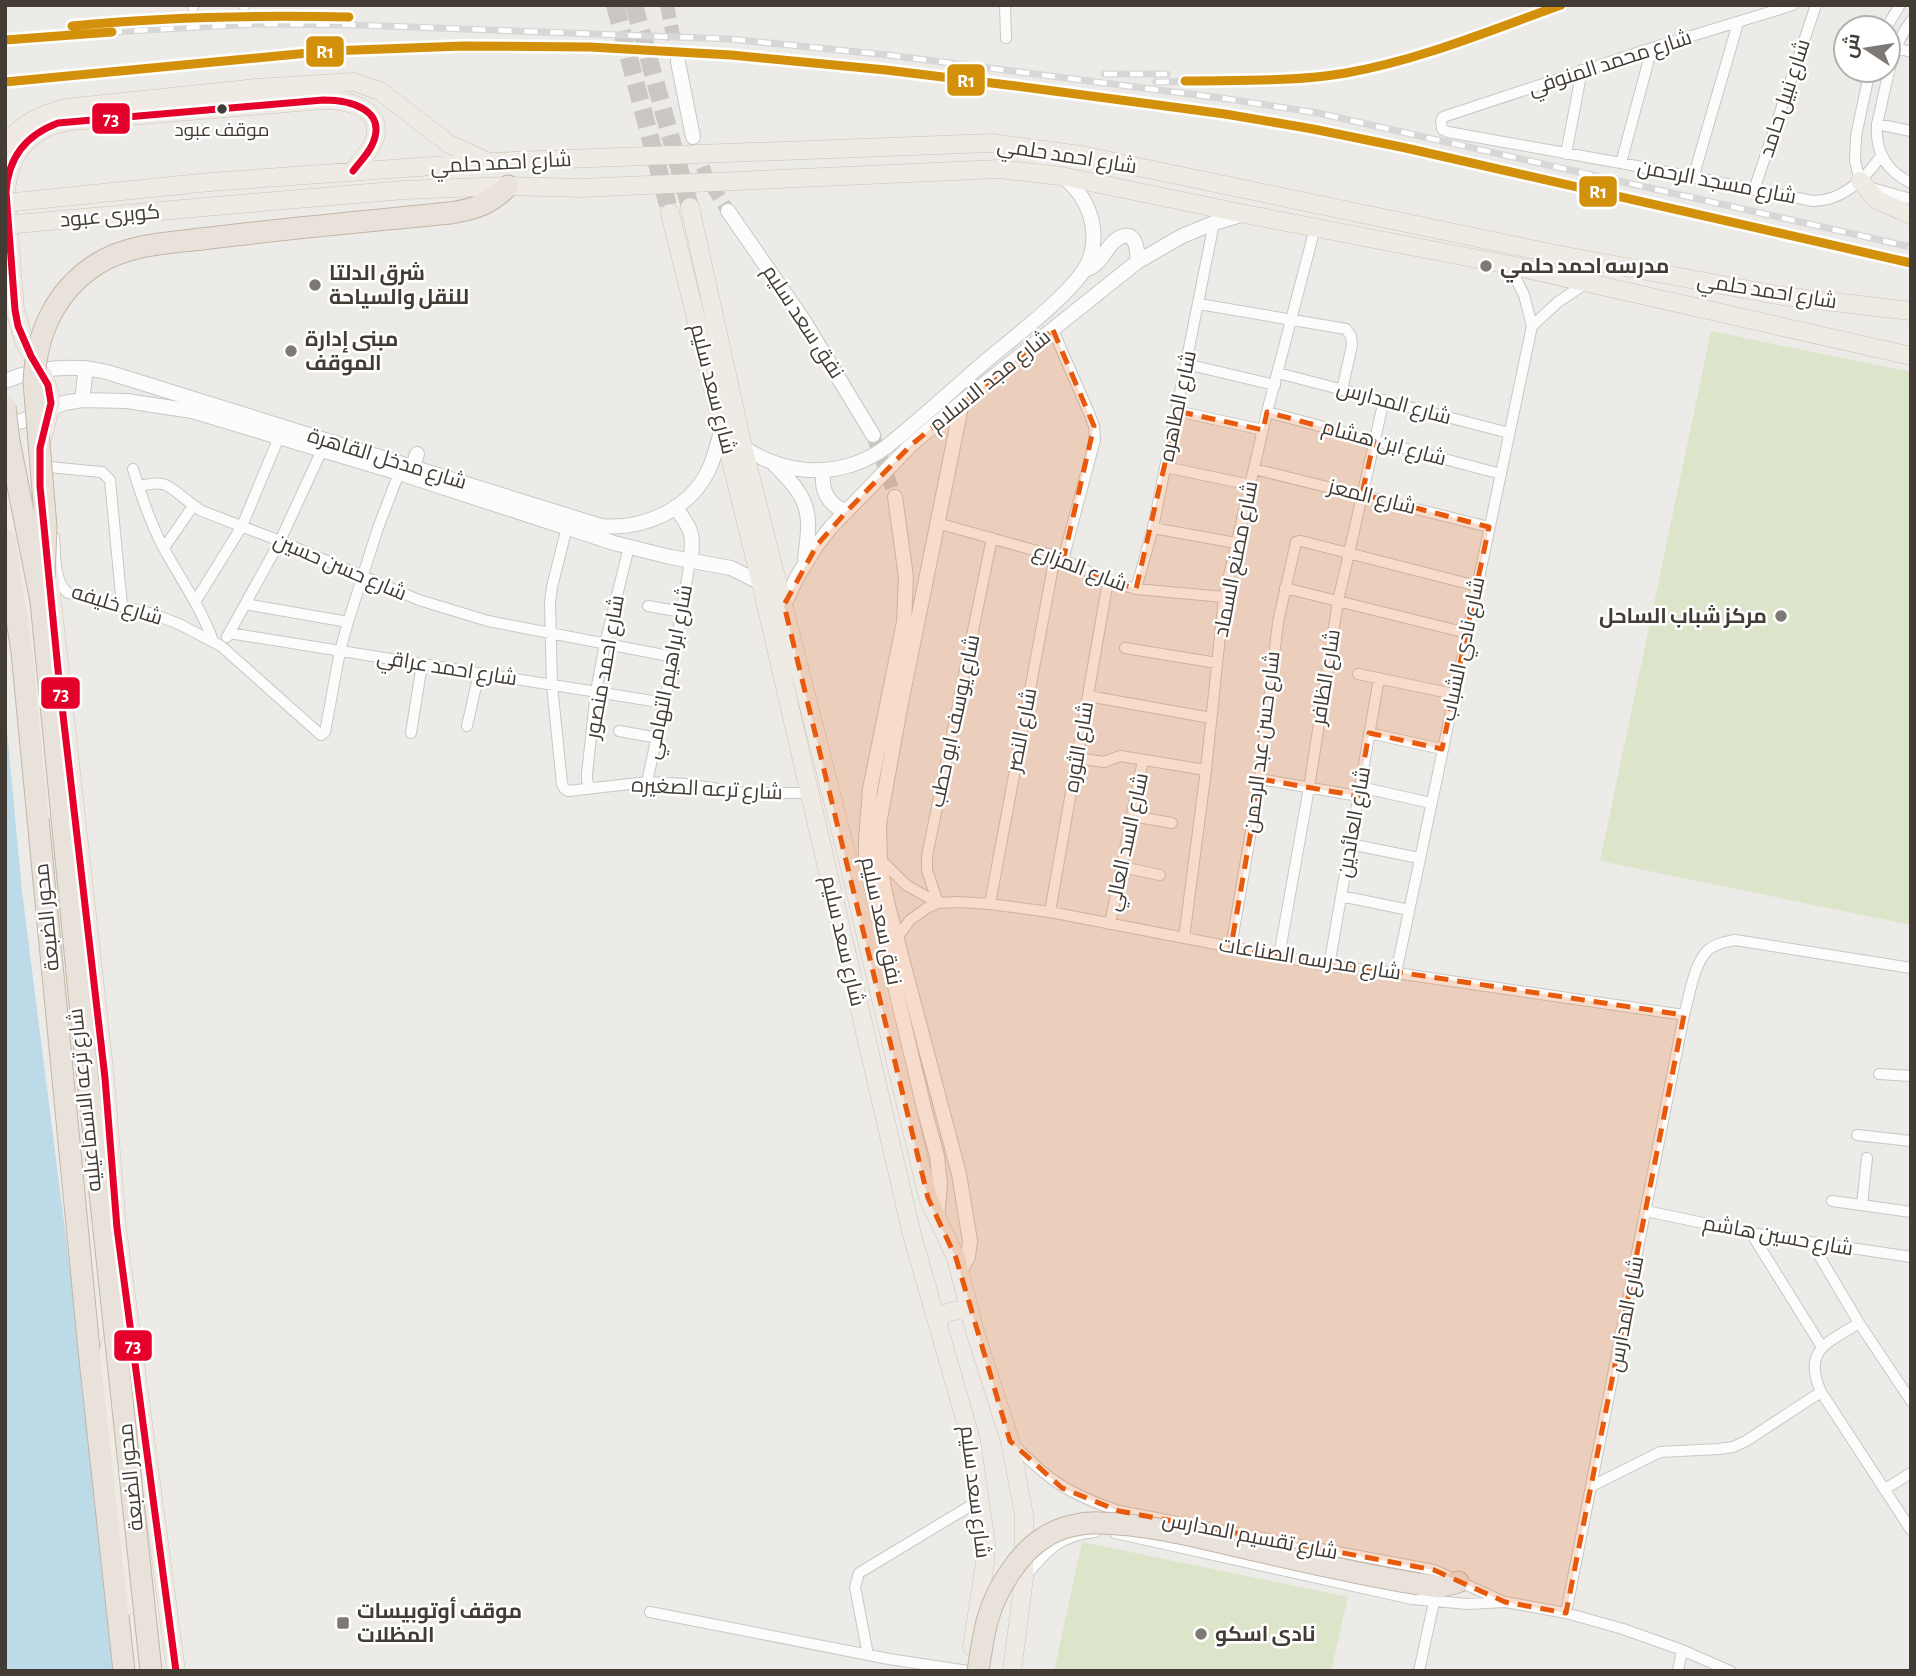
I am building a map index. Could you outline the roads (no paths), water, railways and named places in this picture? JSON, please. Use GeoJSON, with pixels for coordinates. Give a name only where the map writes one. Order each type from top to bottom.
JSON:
{"type":"FeatureCollection","features":[{"type":"Feature","properties":{"kind":"highway"},"geometry":{"type":"LineString","coordinates":[[41,601],[46,527],[34,382],[35,364],[50,314],[70,286],[83,274],[112,256],[148,246],[462,211],[495,199],[508,186]]}},
{"type":"Feature","properties":{"kind":"highway","name":"محور الضبعة"},"geometry":{"type":"LineString","coordinates":[[5,407],[9,441],[41,601],[151,1671]]}},
{"type":"Feature","properties":{"kind":"highway","name":"محور الضبعة"},"geometry":{"type":"LineString","coordinates":[[5,540],[22,652],[89,1350],[124,1671]]}},
{"type":"Feature","properties":{"kind":"highway"},"geometry":{"type":"LineString","coordinates":[[978,1671],[988,1618],[1011,1571],[1029,1549],[1045,1536],[1068,1527],[1098,1523],[1133,1525],[1380,1578],[1439,1587],[1458,1582]]}},
{"type":"Feature","properties":{"kind":"main road"},"geometry":{"type":"LineString","coordinates":[[5,143],[33,120],[66,108],[231,90],[345,82],[363,84],[380,92],[449,144],[489,162]]}},
{"type":"Feature","properties":{"kind":"main road","name":"شارع ترعه الاسماعيليه"},"geometry":{"type":"LineString","coordinates":[[176,1671],[117,1228],[103,1065],[39,473],[40,449],[50,394],[48,385],[24,341],[15,310],[6,192],[10,166],[24,143],[34,134],[58,123],[323,100],[341,100],[363,107],[372,117],[374,142],[352,171]]}},
{"type":"Feature","properties":{"kind":"main road","name":"شارع احمد حلمي"},"geometry":{"type":"LineString","coordinates":[[210,182],[489,162],[992,143],[1081,155],[1555,254],[1782,296],[1911,311]]}},
{"type":"Feature","properties":{"kind":"main road","name":"شارع احمد حلمي"},"geometry":{"type":"LineString","coordinates":[[216,206],[404,190],[508,186],[580,188],[999,169],[1061,176],[1509,265],[1911,356]]}},
{"type":"Feature","properties":{"kind":"main road"},"geometry":{"type":"LineString","coordinates":[[1860,181],[1877,200],[1911,215]]}},
{"type":"Feature","properties":{"kind":"main road","name":"كوبرى عبود"},"geometry":{"type":"LineString","coordinates":[[5,203],[210,182]]}},
{"type":"Feature","properties":{"kind":"main road","name":"كوبرى عبود"},"geometry":{"type":"LineString","coordinates":[[5,225],[216,206]]}},
{"type":"Feature","properties":{"kind":"main road","name":"شارع سعد سليم"},"geometry":{"type":"LineString","coordinates":[[690,206],[743,447],[847,856],[928,1198],[951,1244],[976,1335],[1010,1441],[1024,1515],[1024,1578],[1012,1671]]}},
{"type":"Feature","properties":{"kind":"main road","name":"شارع سعد سليم"},"geometry":{"type":"LineString","coordinates":[[670,213],[761,583],[912,1235],[971,1440],[986,1543],[968,1671]]}},
{"type":"Feature","properties":{"kind":"main road","name":"شارع ترعه الاسماعيليه"},"geometry":{"type":"LineString","coordinates":[[5,445],[70,962],[112,1338]]}},
{"type":"Feature","properties":{"kind":"main road"},"geometry":{"type":"LineString","coordinates":[[912,1235],[928,1233],[937,1219]]}},
{"type":"Feature","properties":{"kind":"main road"},"geometry":{"type":"LineString","coordinates":[[937,1321],[951,1311],[970,1312]]}},
{"type":"Feature","properties":{"kind":"main road"},"geometry":{"type":"LineString","coordinates":[[112,1338],[105,1379],[133,1671]]}},
{"type":"Feature","properties":{"kind":"main road"},"geometry":{"type":"LineString","coordinates":[[112,1338],[147,1560],[160,1671]]}},
{"type":"Feature","properties":{"kind":"street"},"geometry":{"type":"LineString","coordinates":[[1005,5],[1006,38]]}},
{"type":"Feature","properties":{"kind":"street","name":"شارع محمد المنوفي"},"geometry":{"type":"LineString","coordinates":[[1445,131],[1440,124],[1443,117],[1793,5]]}},
{"type":"Feature","properties":{"kind":"street","name":"شارع نبيل حامد"},"geometry":{"type":"LineString","coordinates":[[1754,190],[1815,5]]}},
{"type":"Feature","properties":{"kind":"street"},"geometry":{"type":"LineString","coordinates":[[1693,178],[1738,23]]}},
{"type":"Feature","properties":{"kind":"street"},"geometry":{"type":"LineString","coordinates":[[1621,163],[1652,48]]}},
{"type":"Feature","properties":{"kind":"street"},"geometry":{"type":"LineString","coordinates":[[678,62],[693,137]]}},
{"type":"Feature","properties":{"kind":"street"},"geometry":{"type":"LineString","coordinates":[[1566,154],[1583,70]]}},
{"type":"Feature","properties":{"kind":"street"},"geometry":{"type":"LineString","coordinates":[[1868,84],[1856,136],[1855,161],[1860,181],[1874,190],[1911,199]]}},
{"type":"Feature","properties":{"kind":"street"},"geometry":{"type":"LineString","coordinates":[[1887,84],[1876,135],[1881,156],[1891,170],[1911,183]]}},
{"type":"Feature","properties":{"kind":"street"},"geometry":{"type":"LineString","coordinates":[[1877,124],[1911,131]]}},
{"type":"Feature","properties":{"kind":"street","name":"شارع مسجد الرحمن"},"geometry":{"type":"LineString","coordinates":[[1445,131],[1813,201],[1839,196],[1860,181],[1881,156]]}},
{"type":"Feature","properties":{"kind":"street","name":"شارع مجد الاسلام"},"geometry":{"type":"LineString","coordinates":[[743,447],[773,463],[799,469],[824,470],[855,464],[885,448],[1035,319],[1073,284],[1084,270],[1093,247],[1090,212],[1079,191],[1061,176]]}},
{"type":"Feature","properties":{"kind":"street","name":"نفق سعد سليم"},"geometry":{"type":"LineString","coordinates":[[728,211],[804,321],[873,435]]}},
{"type":"Feature","properties":{"kind":"street","name":"شارع مجد الاسلام"},"geometry":{"type":"LineString","coordinates":[[784,605],[804,563],[817,545],[911,445],[1136,262],[1166,244],[1214,223],[1245,214]]}},
{"type":"Feature","properties":{"kind":"street","name":"شارع الطاهره"},"geometry":{"type":"LineString","coordinates":[[1136,589],[1153,528],[1214,223]]}},
{"type":"Feature","properties":{"kind":"street","name":"شارع مصنع السماد"},"geometry":{"type":"LineString","coordinates":[[1184,938],[1206,770],[1224,597],[1290,318],[1315,228]]}},
{"type":"Feature","properties":{"kind":"street"},"geometry":{"type":"LineString","coordinates":[[1084,270],[1096,265],[1121,237],[1136,242],[1136,262]]}},
{"type":"Feature","properties":{"kind":"street","name":"شارع نادي الشباب"},"geometry":{"type":"LineString","coordinates":[[1395,973],[1532,326],[1524,295],[1509,265]]}},
{"type":"Feature","properties":{"kind":"street"},"geometry":{"type":"LineString","coordinates":[[1532,326],[1558,302],[1588,282]]}},
{"type":"Feature","properties":{"kind":"street"},"geometry":{"type":"LineString","coordinates":[[1199,304],[1346,329],[1352,345],[1342,390]]}},
{"type":"Feature","properties":{"kind":"street","name":"شارع النصر"},"geometry":{"type":"LineString","coordinates":[[990,904],[1059,558],[1095,440],[1089,412],[1053,330]]}},
{"type":"Feature","properties":{"kind":"street"},"geometry":{"type":"LineString","coordinates":[[1186,364],[1275,385]]}},
{"type":"Feature","properties":{"kind":"street","name":"شارع مدخل القاهرة"},"geometry":{"type":"LineString","coordinates":[[5,381],[38,370],[63,367],[86,368],[121,376],[415,460],[601,526],[634,526],[656,519],[691,495],[704,479],[713,460],[722,428]]}},
{"type":"Feature","properties":{"kind":"street"},"geometry":{"type":"LineString","coordinates":[[82,400],[86,368]]}},
{"type":"Feature","properties":{"kind":"street","name":"شارع المدارس"},"geometry":{"type":"LineString","coordinates":[[1279,373],[1509,433]]}},
{"type":"Feature","properties":{"kind":"street","name":"شارع مدخل القاهرة"},"geometry":{"type":"LineString","coordinates":[[5,424],[22,421],[64,403],[82,400],[127,401],[214,416],[629,547],[731,568],[761,583]]}},
{"type":"Feature","properties":{"kind":"street","name":"شارع الظافر"},"geometry":{"type":"LineString","coordinates":[[1279,956],[1338,601],[1384,401]]}},
{"type":"Feature","properties":{"kind":"street","name":"شارع سعد سليم"},"geometry":{"type":"LineString","coordinates":[[960,1271],[968,1257],[970,1241],[959,1174],[883,883],[879,824],[889,761],[962,402]]}},
{"type":"Feature","properties":{"kind":"street","name":"شارع خليفه"},"geometry":{"type":"LineString","coordinates":[[49,409],[51,423],[48,467],[60,584],[63,589],[73,595],[150,613],[180,624],[217,643]]}},
{"type":"Feature","properties":{"kind":"street"},"geometry":{"type":"LineString","coordinates":[[1177,411],[1263,430]]}},
{"type":"Feature","properties":{"kind":"street","name":"شارع ابن هشام"},"geometry":{"type":"LineString","coordinates":[[1267,412],[1501,474]]}},
{"type":"Feature","properties":{"kind":"street"},"geometry":{"type":"LineString","coordinates":[[195,603],[242,526],[279,437]]}},
{"type":"Feature","properties":{"kind":"street"},"geometry":{"type":"LineString","coordinates":[[217,643],[229,633],[280,541],[322,450]]}},
{"type":"Feature","properties":{"kind":"street"},"geometry":{"type":"LineString","coordinates":[[773,463],[798,490],[807,511],[809,522],[804,563]]}},
{"type":"Feature","properties":{"kind":"street"},"geometry":{"type":"LineString","coordinates":[[48,467],[102,472],[110,480],[122,606]]}},
{"type":"Feature","properties":{"kind":"street"},"geometry":{"type":"LineString","coordinates":[[1165,467],[1251,485]]}},
{"type":"Feature","properties":{"kind":"street","name":"شارع المعز"},"geometry":{"type":"LineString","coordinates":[[1254,468],[1489,527]]}},
{"type":"Feature","properties":{"kind":"street"},"geometry":{"type":"LineString","coordinates":[[133,469],[149,518],[217,643],[321,734],[325,732],[348,622],[399,473]]}},
{"type":"Feature","properties":{"kind":"street"},"geometry":{"type":"LineString","coordinates":[[824,470],[825,492],[833,505],[846,512]]}},
{"type":"Feature","properties":{"kind":"street","name":"شارع حسن حسين"},"geometry":{"type":"LineString","coordinates":[[138,486],[161,483],[167,485],[193,506],[419,600],[488,621],[674,657]]}},
{"type":"Feature","properties":{"kind":"street","name":"نفق سعد سليم"},"geometry":{"type":"LineString","coordinates":[[895,497],[906,577],[904,622],[870,789],[866,865],[937,1156],[940,1192],[937,1219]]}},
{"type":"Feature","properties":{"kind":"street"},"geometry":{"type":"LineString","coordinates":[[164,548],[193,506]]}},
{"type":"Feature","properties":{"kind":"street"},"geometry":{"type":"LineString","coordinates":[[675,507],[692,533],[690,561]]}},
{"type":"Feature","properties":{"kind":"street","name":"شارع المزارع"},"geometry":{"type":"LineString","coordinates":[[937,523],[1059,558],[1108,581],[1136,589],[1224,597]]}},
{"type":"Feature","properties":{"kind":"street"},"geometry":{"type":"LineString","coordinates":[[552,685],[551,594],[568,527]]}},
{"type":"Feature","properties":{"kind":"street"},"geometry":{"type":"LineString","coordinates":[[1153,528],[1236,543]]}},
{"type":"Feature","properties":{"kind":"street","name":"شارع يوسف ابو حطب"},"geometry":{"type":"LineString","coordinates":[[938,903],[927,870],[927,856],[992,538]]}},
{"type":"Feature","properties":{"kind":"street","name":"شارع حسن عبد الرحمن"},"geometry":{"type":"LineString","coordinates":[[1231,947],[1260,779],[1278,622],[1296,542],[1349,552]]}},
{"type":"Feature","properties":{"kind":"street","name":"شارع احمد منصور"},"geometry":{"type":"LineString","coordinates":[[590,788],[587,774],[596,691],[629,547]]}},
{"type":"Feature","properties":{"kind":"street"},"geometry":{"type":"LineString","coordinates":[[1349,552],[1477,586]]}},
{"type":"Feature","properties":{"kind":"street","name":"شارع ابراهيم التهامي"},"geometry":{"type":"LineString","coordinates":[[647,782],[674,657],[690,561]]}},
{"type":"Feature","properties":{"kind":"street","name":"شارع الثوره"},"geometry":{"type":"LineString","coordinates":[[1050,912],[1108,581]]}},
{"type":"Feature","properties":{"kind":"street"},"geometry":{"type":"LineString","coordinates":[[1285,588],[1467,633]]}},
{"type":"Feature","properties":{"kind":"street"},"geometry":{"type":"LineString","coordinates":[[245,604],[348,622]]}},
{"type":"Feature","properties":{"kind":"street"},"geometry":{"type":"LineString","coordinates":[[648,606],[682,612]]}},
{"type":"Feature","properties":{"kind":"street","name":"شارع احمد عراقي"},"geometry":{"type":"LineString","coordinates":[[229,633],[665,703]]}},
{"type":"Feature","properties":{"kind":"street"},"geometry":{"type":"LineString","coordinates":[[1125,648],[1217,663]]}},
{"type":"Feature","properties":{"kind":"street"},"geometry":{"type":"LineString","coordinates":[[411,733],[422,664]]}},
{"type":"Feature","properties":{"kind":"street"},"geometry":{"type":"LineString","coordinates":[[467,726],[479,673]]}},
{"type":"Feature","properties":{"kind":"street"},"geometry":{"type":"LineString","coordinates":[[1358,674],[1454,694]]}},
{"type":"Feature","properties":{"kind":"street","name":"شارع العائدين"},"geometry":{"type":"LineString","coordinates":[[1329,966],[1379,678]]}},
{"type":"Feature","properties":{"kind":"street","name":"شارع ترعه الصغيره"},"geometry":{"type":"LineString","coordinates":[[552,685],[562,784],[568,791],[647,782],[686,784],[744,793],[809,793]]}},
{"type":"Feature","properties":{"kind":"street"},"geometry":{"type":"LineString","coordinates":[[1088,695],[1211,718]]}},
{"type":"Feature","properties":{"kind":"street"},"geometry":{"type":"LineString","coordinates":[[618,731],[658,737]]}},
{"type":"Feature","properties":{"kind":"street"},"geometry":{"type":"LineString","coordinates":[[1369,733],[1443,749]]}},
{"type":"Feature","properties":{"kind":"street"},"geometry":{"type":"LineString","coordinates":[[1077,758],[1104,762],[1119,756],[1206,770]]}},
{"type":"Feature","properties":{"kind":"street","name":"شارع السد العالي"},"geometry":{"type":"LineString","coordinates":[[1110,924],[1143,760]]}},
{"type":"Feature","properties":{"kind":"street"},"geometry":{"type":"LineString","coordinates":[[1260,779],[1309,788],[1359,792],[1431,803]]}},
{"type":"Feature","properties":{"kind":"street"},"geometry":{"type":"LineString","coordinates":[[1132,816],[1172,823]]}},
{"type":"Feature","properties":{"kind":"street"},"geometry":{"type":"LineString","coordinates":[[1350,844],[1419,858]]}},
{"type":"Feature","properties":{"kind":"street","name":"شارع مدرسه الصناعات"},"geometry":{"type":"LineString","coordinates":[[880,859],[906,885],[938,903],[990,904],[1050,912],[1329,966],[1684,1015]]}},
{"type":"Feature","properties":{"kind":"street"},"geometry":{"type":"LineString","coordinates":[[1122,867],[1160,875]]}},
{"type":"Feature","properties":{"kind":"street"},"geometry":{"type":"LineString","coordinates":[[1341,896],[1409,910]]}},
{"type":"Feature","properties":{"kind":"street"},"geometry":{"type":"LineString","coordinates":[[897,938],[918,913],[938,903]]}},
{"type":"Feature","properties":{"kind":"street","name":"شارع المدارس"},"geometry":{"type":"LineString","coordinates":[[1566,1613],[1684,1015],[1698,965],[1709,950],[1720,943],[1735,940],[1911,968]]}},
{"type":"Feature","properties":{"kind":"street"},"geometry":{"type":"LineString","coordinates":[[1879,1074],[1911,1076]]}},
{"type":"Feature","properties":{"kind":"street"},"geometry":{"type":"LineString","coordinates":[[1857,1135],[1911,1141]]}},
{"type":"Feature","properties":{"kind":"street"},"geometry":{"type":"LineString","coordinates":[[1862,1205],[1867,1158]]}},
{"type":"Feature","properties":{"kind":"street"},"geometry":{"type":"LineString","coordinates":[[1832,1201],[1911,1212]]}},
{"type":"Feature","properties":{"kind":"street","name":"شارع حسين هاشم"},"geometry":{"type":"LineString","coordinates":[[1646,1211],[1751,1233],[1911,1257]]}},
{"type":"Feature","properties":{"kind":"street"},"geometry":{"type":"LineString","coordinates":[[1751,1233],[1822,1347]]}},
{"type":"Feature","properties":{"kind":"street"},"geometry":{"type":"LineString","coordinates":[[1811,1242],[1859,1323],[1911,1401]]}},
{"type":"Feature","properties":{"kind":"street"},"geometry":{"type":"LineString","coordinates":[[1859,1323],[1822,1347],[1815,1357],[1814,1377],[1821,1392],[1911,1530]]}},
{"type":"Feature","properties":{"kind":"street"},"geometry":{"type":"LineString","coordinates":[[1592,1486],[1660,1452],[1733,1447],[1821,1392]]}},
{"type":"Feature","properties":{"kind":"street","name":"شارع تقسيم المدارس"},"geometry":{"type":"LineString","coordinates":[[1010,1441],[1062,1488],[1090,1502],[1119,1511],[1434,1570],[1505,1602],[1566,1613],[1623,1629],[1730,1671]]}},
{"type":"Feature","properties":{"kind":"street"},"geometry":{"type":"LineString","coordinates":[[1885,1489],[1911,1473]]}},
{"type":"Feature","properties":{"kind":"street"},"geometry":{"type":"LineString","coordinates":[[868,1655],[855,1587],[859,1573],[980,1500]]}},
{"type":"Feature","properties":{"kind":"street","name":"شارع تقسيم المدارس"},"geometry":{"type":"LineString","coordinates":[[1024,1578],[1048,1550],[1069,1538],[1092,1532],[1116,1533],[1396,1596],[1468,1604],[1505,1602]]}},
{"type":"Feature","properties":{"kind":"street"},"geometry":{"type":"LineString","coordinates":[[1419,1671],[1434,1602],[1458,1582]]}},
{"type":"Feature","properties":{"kind":"street"},"geometry":{"type":"LineString","coordinates":[[650,1612],[868,1655],[888,1665],[968,1671]]}},
{"type":"Feature","properties":{"kind":"street"},"geometry":{"type":"LineString","coordinates":[[1678,1671],[1682,1650]]}},
{"type":"Feature","properties":{"kind":"water"},"geometry":{"type":"Polygon","coordinates":[[[5,709],[22,891],[121,1671],[5,1671],[5,709]]]}},
{"type":"Feature","properties":{"kind":"tunnel"},"geometry":{"type":"LineString","coordinates":[[615,5],[670,213]]}},
{"type":"Feature","properties":{"kind":"tunnel"},"geometry":{"type":"LineString","coordinates":[[634,5],[690,207]]}},
{"type":"Feature","properties":{"kind":"tunnel"},"geometry":{"type":"LineString","coordinates":[[667,5],[678,62]]}},
{"type":"Feature","properties":{"kind":"tunnel"},"geometry":{"type":"LineString","coordinates":[[696,147],[706,176],[728,211]]}},
{"type":"Feature","properties":{"kind":"tunnel"},"geometry":{"type":"LineString","coordinates":[[873,435],[895,497]]}},
{"type":"Feature","properties":{"kind":"railway"},"geometry":{"type":"LineString","coordinates":[[1156,82],[1277,80],[1348,72],[1429,52],[1561,5]]}},
{"type":"Feature","properties":{"kind":"railway"},"geometry":{"type":"LineString","coordinates":[[5,40],[256,24],[358,25],[730,39],[888,55],[1318,113],[1911,247]]}},
{"type":"Feature","properties":{"kind":"railway"},"geometry":{"type":"LineString","coordinates":[[5,82],[329,51],[463,46],[590,47],[731,55],[1016,86],[1225,114],[1313,129],[1911,263]]}},
{"type":"Feature","properties":{"kind":"railway"},"geometry":{"type":"LineString","coordinates":[[1104,74],[1167,74]]}},
{"type":"Feature","properties":{"kind":"place","name":"موقف عبود"},"geometry":{"type":"Point","coordinates":[222,109]}},
{"type":"Feature","properties":{"kind":"place","name":"مدرسه احمد حلمي"},"geometry":{"type":"Point","coordinates":[1486,266]}},
{"type":"Feature","properties":{"kind":"place","name":"شرق الدلتا للنقل والسياحة"},"geometry":{"type":"Point","coordinates":[315,285]}},
{"type":"Feature","properties":{"kind":"place","name":"مبنى إدارة الموقف"},"geometry":{"type":"Point","coordinates":[291,351]}},
{"type":"Feature","properties":{"kind":"place","name":"مركز شباب الساحل"},"geometry":{"type":"Point","coordinates":[1781,616]}},
{"type":"Feature","properties":{"kind":"place","name":"موقف أوتوبيسات المظلات"},"geometry":{"type":"Point","coordinates":[343,1623]}},
{"type":"Feature","properties":{"kind":"place","name":"نادى اسكو"},"geometry":{"type":"Point","coordinates":[1201,1634]}}]}
